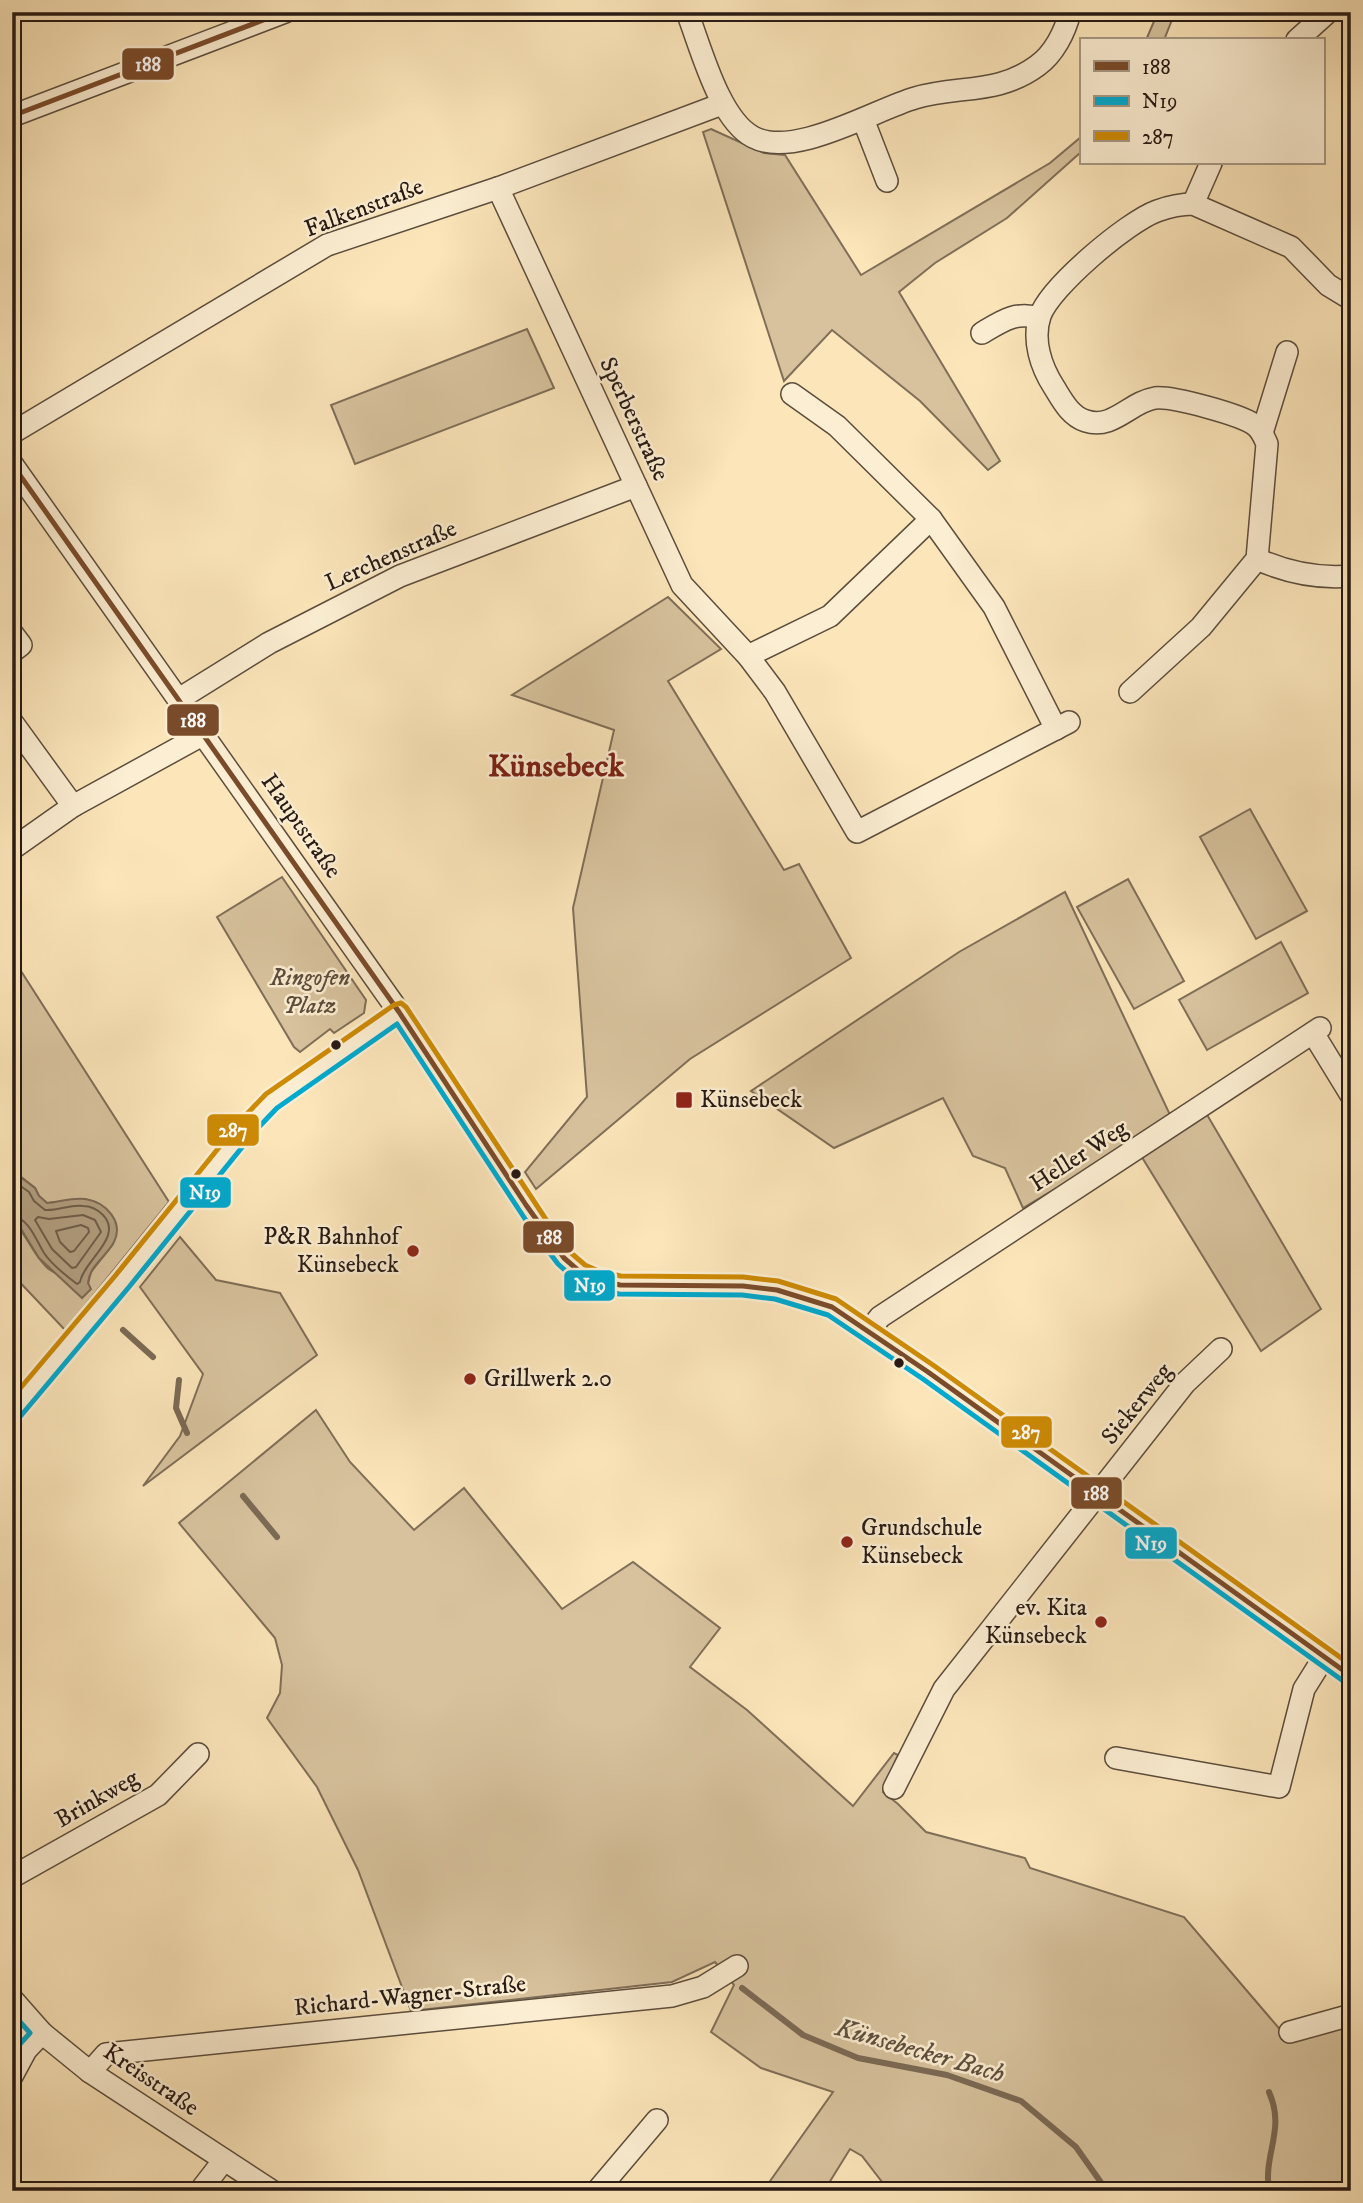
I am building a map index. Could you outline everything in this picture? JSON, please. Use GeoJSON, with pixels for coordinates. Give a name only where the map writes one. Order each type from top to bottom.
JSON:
{"type":"FeatureCollection","features":[{"type":"Feature","properties":{"kind":"street"},"geometry":{"type":"LineString","coordinates":[[12,116],[285,12]]}},
{"type":"Feature","properties":{"kind":"street"},"geometry":{"type":"LineString","coordinates":[[687,12],[722,104],[737,125],[754,138],[780,144],[807,139],[914,98],[998,86],[1021,76],[1040,65],[1053,49],[1070,12]]}},
{"type":"Feature","properties":{"kind":"street"},"geometry":{"type":"LineString","coordinates":[[1299,38],[1328,12]]}},
{"type":"Feature","properties":{"kind":"street","name":"Falkenstraße"},"geometry":{"type":"LineString","coordinates":[[12,433],[327,245],[498,188],[722,104]]}},
{"type":"Feature","properties":{"kind":"street"},"geometry":{"type":"LineString","coordinates":[[863,119],[887,181]]}},
{"type":"Feature","properties":{"kind":"street"},"geometry":{"type":"LineString","coordinates":[[1193,204],[1211,164]]}},
{"type":"Feature","properties":{"kind":"street","name":"Sperberstraße"},"geometry":{"type":"LineString","coordinates":[[498,188],[682,585],[748,656],[775,692],[857,832],[1062,726],[994,607],[931,519],[837,426],[792,394]]}},
{"type":"Feature","properties":{"kind":"street"},"geometry":{"type":"LineString","coordinates":[[1130,692],[1201,627],[1257,559],[1267,444],[1262,432],[1254,424],[1239,417],[1170,399],[1155,398],[1143,401],[1112,420],[1099,423],[1086,421],[1075,415],[1045,374],[1037,338],[1040,318],[1047,301],[1065,279],[1131,225],[1156,211],[1181,204],[1193,204],[1291,247],[1328,285],[1351,299]]}},
{"type":"Feature","properties":{"kind":"street"},"geometry":{"type":"LineString","coordinates":[[982,333],[1005,318],[1018,314],[1040,318]]}},
{"type":"Feature","properties":{"kind":"street"},"geometry":{"type":"LineString","coordinates":[[1262,432],[1287,352]]}},
{"type":"Feature","properties":{"kind":"street","name":"Hauptstraße"},"geometry":{"type":"LineString","coordinates":[[12,464],[399,1013],[564,1258],[580,1272],[620,1286],[743,1286],[777,1290],[832,1307],[1351,1676]]}},
{"type":"Feature","properties":{"kind":"street","name":"Lerchenstraße"},"geometry":{"type":"LineString","coordinates":[[179,699],[269,643],[400,576],[636,486]]}},
{"type":"Feature","properties":{"kind":"street"},"geometry":{"type":"LineString","coordinates":[[748,656],[830,616],[931,519]]}},
{"type":"Feature","properties":{"kind":"street"},"geometry":{"type":"LineString","coordinates":[[1257,559],[1280,569],[1308,576],[1351,576]]}},
{"type":"Feature","properties":{"kind":"street"},"geometry":{"type":"LineString","coordinates":[[12,633],[21,645],[12,652]]}},
{"type":"Feature","properties":{"kind":"street"},"geometry":{"type":"LineString","coordinates":[[12,722],[73,806]]}},
{"type":"Feature","properties":{"kind":"street"},"geometry":{"type":"LineString","coordinates":[[12,849],[73,806],[204,734]]}},
{"type":"Feature","properties":{"kind":"street"},"geometry":{"type":"LineString","coordinates":[[12,1412],[249,1124],[271,1101],[399,1013]]}},
{"type":"Feature","properties":{"kind":"street","name":"Heller Weg"},"geometry":{"type":"LineString","coordinates":[[869,1331],[880,1317],[1317,1031],[1351,1095]]}},
{"type":"Feature","properties":{"kind":"street","name":"Siekerweg"},"geometry":{"type":"LineString","coordinates":[[1098,1495],[1185,1383],[1221,1349]]}},
{"type":"Feature","properties":{"kind":"street"},"geometry":{"type":"LineString","coordinates":[[894,1788],[944,1689],[1098,1495]]}},
{"type":"Feature","properties":{"kind":"street"},"geometry":{"type":"LineString","coordinates":[[1116,1758],[1279,1787],[1304,1689],[1324,1657]]}},
{"type":"Feature","properties":{"kind":"street","name":"Brinkweg"},"geometry":{"type":"LineString","coordinates":[[12,1877],[158,1795],[198,1754]]}},
{"type":"Feature","properties":{"kind":"street","name":"Richard-Wagner-Straße"},"geometry":{"type":"LineString","coordinates":[[90,2072],[106,2054],[672,1996],[703,1987],[737,1966]]}},
{"type":"Feature","properties":{"kind":"street","name":"Kreisstraße"},"geometry":{"type":"LineString","coordinates":[[12,1999],[42,2032],[90,2072],[272,2191]]}},
{"type":"Feature","properties":{"kind":"street"},"geometry":{"type":"LineString","coordinates":[[1290,2032],[1351,2015]]}},
{"type":"Feature","properties":{"kind":"street"},"geometry":{"type":"LineString","coordinates":[[12,2076],[26,2050],[42,2032]]}},
{"type":"Feature","properties":{"kind":"street"},"geometry":{"type":"LineString","coordinates":[[597,2191],[657,2120]]}},
{"type":"Feature","properties":{"kind":"street"},"geometry":{"type":"LineString","coordinates":[[200,2191],[224,2160]]}},
{"type":"Feature","properties":{"kind":"green space"},"geometry":{"type":"Polygon","coordinates":[[[1158,12],[1175,12],[1165,38],[1147,38],[1158,12]]]}},
{"type":"Feature","properties":{"kind":"green space"},"geometry":{"type":"Polygon","coordinates":[[[711,129],[764,153],[785,155],[861,275],[1050,163],[1080,138],[1080,153],[1007,218],[935,263],[899,292],[1000,461],[988,470],[920,401],[832,330],[784,381],[703,132],[711,129]]]}},
{"type":"Feature","properties":{"kind":"green space"},"geometry":{"type":"Polygon","coordinates":[[[527,329],[554,388],[355,464],[331,405],[527,329]]]}},
{"type":"Feature","properties":{"kind":"green space"},"geometry":{"type":"Polygon","coordinates":[[[668,597],[721,649],[668,681],[784,870],[799,864],[851,958],[690,1059],[536,1189],[525,1172],[587,1097],[573,908],[614,730],[512,695],[668,597]]]}},
{"type":"Feature","properties":{"kind":"green space"},"geometry":{"type":"Polygon","coordinates":[[[1250,809],[1307,911],[1256,939],[1200,837],[1250,809]]]}},
{"type":"Feature","properties":{"kind":"green space","name":"Ringofen Platz"},"geometry":{"type":"Polygon","coordinates":[[[282,877],[366,1000],[364,1013],[334,1033],[330,1029],[300,1052],[294,1047],[217,917],[282,877]]]}},
{"type":"Feature","properties":{"kind":"green space"},"geometry":{"type":"Polygon","coordinates":[[[1128,879],[1184,981],[1134,1009],[1077,907],[1128,879]]]}},
{"type":"Feature","properties":{"kind":"green space"},"geometry":{"type":"Polygon","coordinates":[[[1065,892],[1172,1119],[1023,1208],[1005,1168],[973,1156],[943,1098],[834,1148],[751,1091],[959,952],[1065,892]]]}},
{"type":"Feature","properties":{"kind":"green space"},"geometry":{"type":"Polygon","coordinates":[[[1281,942],[1308,993],[1207,1050],[1179,1000],[1281,942]]]}},
{"type":"Feature","properties":{"kind":"green space"},"geometry":{"type":"Polygon","coordinates":[[[12,957],[169,1202],[65,1330],[12,1274],[12,1220],[50,1270],[88,1284],[91,1272],[113,1244],[96,1202],[85,1199],[47,1203],[35,1188],[15,1172],[17,1125],[12,1096],[12,957]]]}},
{"type":"Feature","properties":{"kind":"green space"},"geometry":{"type":"Polygon","coordinates":[[[1206,1113],[1321,1309],[1261,1351],[1140,1154],[1206,1113]]]}},
{"type":"Feature","properties":{"kind":"green space"},"geometry":{"type":"Polygon","coordinates":[[[180,1237],[216,1280],[280,1293],[317,1355],[143,1486],[180,1436],[203,1374],[140,1287],[180,1237]]]}},
{"type":"Feature","properties":{"kind":"green space"},"geometry":{"type":"Polygon","coordinates":[[[316,1410],[350,1462],[414,1530],[464,1488],[562,1609],[633,1562],[720,1628],[690,1667],[747,1710],[853,1806],[894,1753],[898,1755],[883,1792],[926,1832],[1025,1858],[1030,1868],[1184,1917],[1289,2040],[1351,2023],[1351,2191],[889,2191],[862,2156],[850,2149],[824,2191],[763,2191],[833,2092],[761,2068],[711,2032],[734,1985],[715,1962],[672,1982],[411,2011],[358,1870],[317,1787],[267,1718],[280,1693],[282,1665],[275,1638],[179,1523],[316,1410]]]}},
{"type":"Feature","properties":{"kind":"water"},"geometry":{"type":"Polygon","coordinates":[[[12,1096],[17,1126],[15,1173],[35,1188],[47,1203],[76,1199],[93,1201],[106,1209],[115,1220],[117,1227],[114,1242],[91,1272],[88,1283],[91,1289],[82,1298],[39,1258],[21,1229],[12,1220],[12,1096]]]}},
{"type":"Feature","properties":{"kind":"waterway","name":"Künsebecker Bach"},"geometry":{"type":"LineString","coordinates":[[123,1330],[153,1357]]}},
{"type":"Feature","properties":{"kind":"waterway","name":"Künsebecker Bach"},"geometry":{"type":"LineString","coordinates":[[179,1380],[176,1408],[187,1433]]}},
{"type":"Feature","properties":{"kind":"waterway","name":"Künsebecker Bach"},"geometry":{"type":"LineString","coordinates":[[243,1496],[277,1537]]}},
{"type":"Feature","properties":{"kind":"waterway","name":"Künsebecker Bach"},"geometry":{"type":"LineString","coordinates":[[742,1988],[803,2035],[858,2058],[947,2075],[1021,2101],[1076,2147],[1107,2191]]}},
{"type":"Feature","properties":{"kind":"waterway"},"geometry":{"type":"LineString","coordinates":[[1269,2092],[1274,2106],[1275,2130],[1269,2165],[1269,2191]]}},
{"type":"Feature","properties":{"kind":"transit line","name":"188"},"geometry":{"type":"LineString","coordinates":[[12,116],[284,12]]}},
{"type":"Feature","properties":{"kind":"transit line","name":"188"},"geometry":{"type":"LineString","coordinates":[[12,464],[399,1012],[564,1258],[580,1272],[620,1285],[743,1286],[777,1290],[832,1307],[928,1372],[1351,1676]]}},
{"type":"Feature","properties":{"kind":"transit line","name":"287"},"geometry":{"type":"LineString","coordinates":[[12,1398],[242,1119],[266,1094],[394,1005],[401,1003],[545,1218],[570,1252],[585,1265],[621,1276],[743,1277],[778,1281],[836,1299],[933,1365],[1351,1665]]}},
{"type":"Feature","properties":{"kind":"transit line","name":"N19"},"geometry":{"type":"LineString","coordinates":[[19,1418],[277,1108],[397,1024],[531,1228],[558,1264],[575,1279],[619,1294],[742,1295],[775,1299],[828,1315],[923,1379],[1346,1683]]}},
{"type":"Feature","properties":{"kind":"transit line","name":"N19"},"geometry":{"type":"LineString","coordinates":[[12,2013],[30,2033],[12,2057]]}},
{"type":"Feature","properties":{"kind":"place","name":"Künsebeck"},"geometry":{"type":"Point","coordinates":[684,1100]}},
{"type":"Feature","properties":{"kind":"place","name":"P&R Bahnhof Künsebeck"},"geometry":{"type":"Point","coordinates":[413,1251]}},
{"type":"Feature","properties":{"kind":"place","name":"Grillwerk 2.0"},"geometry":{"type":"Point","coordinates":[470,1379]}},
{"type":"Feature","properties":{"kind":"place","name":"Grundschule Künsebeck"},"geometry":{"type":"Point","coordinates":[847,1542]}},
{"type":"Feature","properties":{"kind":"place","name":"ev. Kita Künsebeck"},"geometry":{"type":"Point","coordinates":[1101,1622]}},
{"type":"Feature","properties":{"kind":"district","name":"Künsebeck"},"geometry":{"type":"Point","coordinates":[556,767]}}]}
